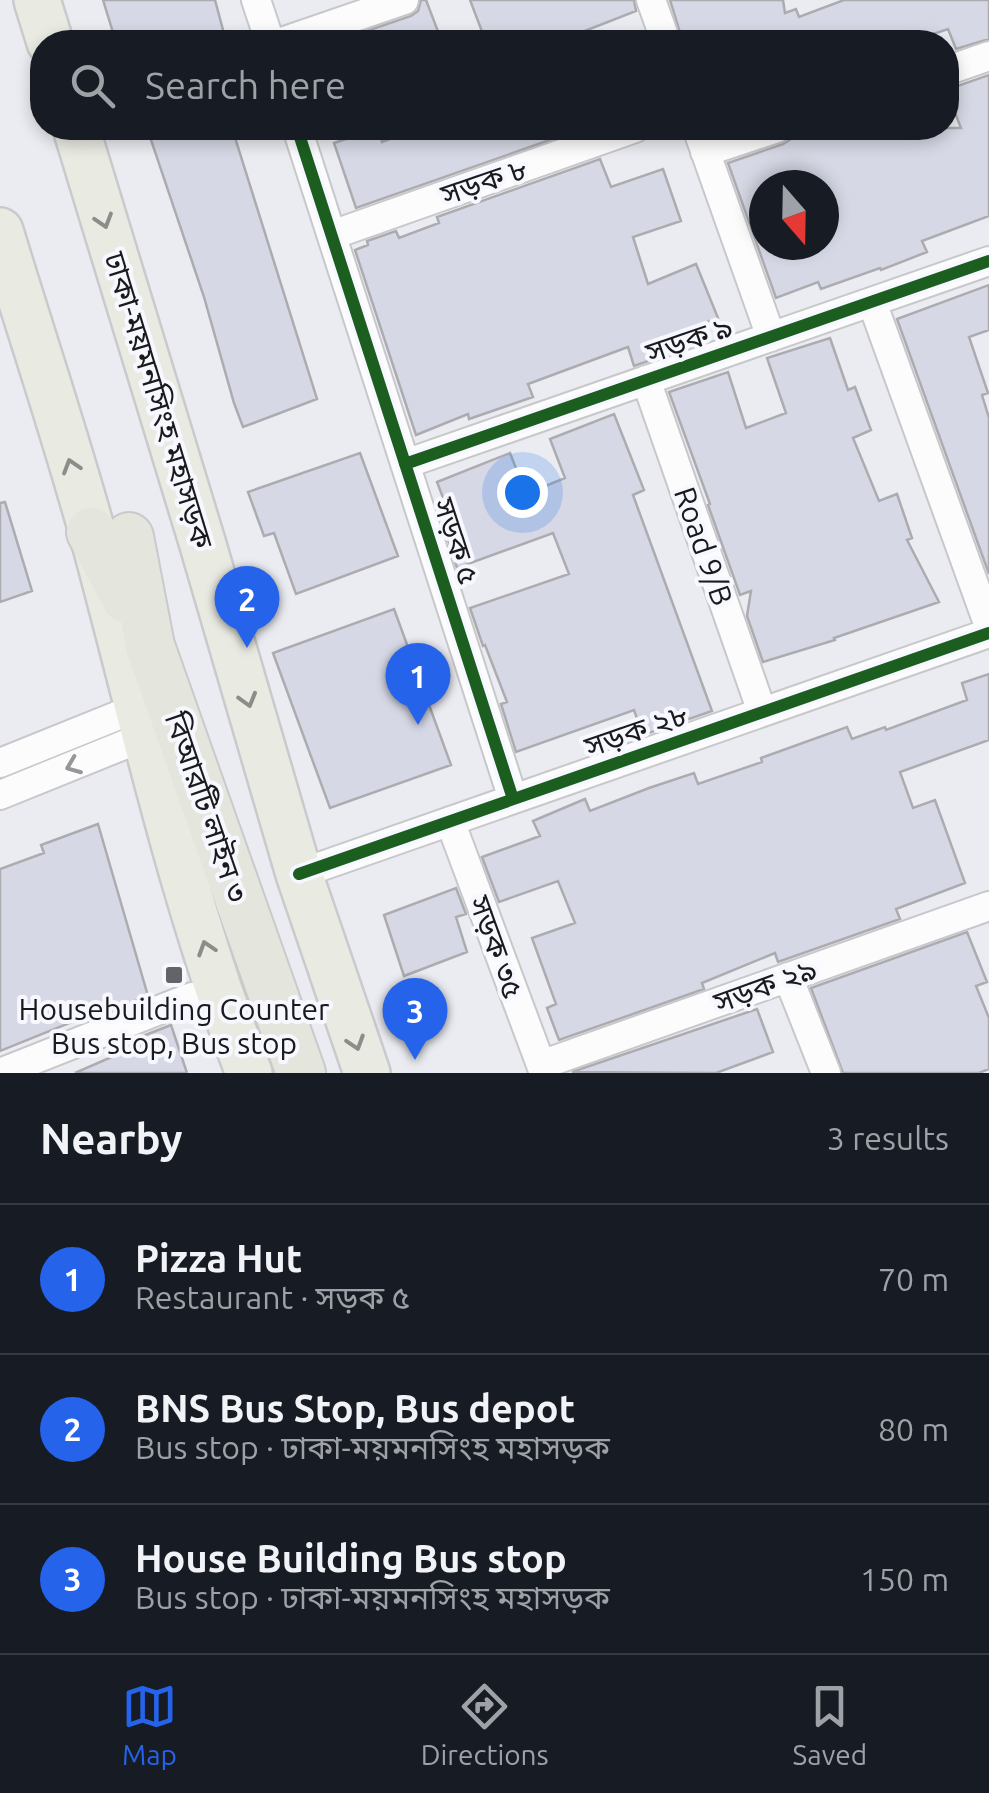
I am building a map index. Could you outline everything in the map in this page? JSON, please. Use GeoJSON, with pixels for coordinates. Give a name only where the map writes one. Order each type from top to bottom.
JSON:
{"type":"FeatureCollection","features":[{"type":"Feature","properties":{"kind":"highway"},"geometry":{"type":"LineString","coordinates":[[37,0],[46,30]]}},
{"type":"Feature","properties":{"kind":"highway","name":"ঢাকা-ময়মনসিংহ মহাসড়ক"},"geometry":{"type":"LineString","coordinates":[[80,140],[300,874],[366,1073]]}},
{"type":"Feature","properties":{"kind":"highway"},"geometry":{"type":"LineString","coordinates":[[0,230],[110,534],[143,724],[189,894],[249,1073]]}},
{"type":"Feature","properties":{"kind":"highway","name":"বিআরটি লাইন ৩"},"geometry":{"type":"LineString","coordinates":[[110,534],[302,1073]]}},
{"type":"Feature","properties":{"kind":"street"},"geometry":{"type":"LineString","coordinates":[[256,0],[266,30]]}},
{"type":"Feature","properties":{"kind":"street"},"geometry":{"type":"LineString","coordinates":[[317,30],[404,0]]}},
{"type":"Feature","properties":{"kind":"street"},"geometry":{"type":"LineString","coordinates":[[651,0],[662,30]]}},
{"type":"Feature","properties":{"kind":"street"},"geometry":{"type":"LineString","coordinates":[[959,66],[989,56]]}},
{"type":"Feature","properties":{"kind":"street","name":"সড়ক ৫"},"geometry":{"type":"LineString","coordinates":[[301,140],[514,799]]}},
{"type":"Feature","properties":{"kind":"street","name":"সড়ক ৮"},"geometry":{"type":"LineString","coordinates":[[332,235],[601,140]]}},
{"type":"Feature","properties":{"kind":"street"},"geometry":{"type":"LineString","coordinates":[[701,140],[771,338]]}},
{"type":"Feature","properties":{"kind":"street","name":"সড়ক ৯"},"geometry":{"type":"LineString","coordinates":[[406,464],[989,262]]}},
{"type":"Feature","properties":{"kind":"street"},"geometry":{"type":"LineString","coordinates":[[872,302],[989,629]]}},
{"type":"Feature","properties":{"kind":"street","name":"Road 9/B"},"geometry":{"type":"LineString","coordinates":[[646,380],[762,712]]}},
{"type":"Feature","properties":{"kind":"street","name":"সড়ক ২৮"},"geometry":{"type":"LineString","coordinates":[[300,874],[989,629]]}},
{"type":"Feature","properties":{"kind":"street"},"geometry":{"type":"LineString","coordinates":[[0,763],[143,724]]}},
{"type":"Feature","properties":{"kind":"street"},"geometry":{"type":"LineString","coordinates":[[0,795],[132,742],[143,724]]}},
{"type":"Feature","properties":{"kind":"street","name":"সড়ক ৩৫"},"geometry":{"type":"LineString","coordinates":[[450,821],[542,1069]]}},
{"type":"Feature","properties":{"kind":"street","name":"সড়ক ২৯"},"geometry":{"type":"LineString","coordinates":[[542,1069],[788,977],[987,913]]}},
{"type":"Feature","properties":{"kind":"street"},"geometry":{"type":"LineString","coordinates":[[788,977],[826,1073]]}},
{"type":"Feature","properties":{"kind":"street"},"geometry":{"type":"LineString","coordinates":[[0,1073],[192,997]]}},
{"type":"Feature","properties":{"kind":"building"},"geometry":{"type":"Polygon","coordinates":[[[103,0],[215,0],[223,30],[112,30],[103,0]]]}},
{"type":"Feature","properties":{"kind":"building"},"geometry":{"type":"Polygon","coordinates":[[[421,0],[426,0],[437,30],[370,30],[411,16],[418,11],[421,0]]]}},
{"type":"Feature","properties":{"kind":"building"},"geometry":{"type":"Polygon","coordinates":[[[470,0],[634,0],[636,11],[587,30],[481,30],[470,0]]]}},
{"type":"Feature","properties":{"kind":"building"},"geometry":{"type":"Polygon","coordinates":[[[670,0],[783,0],[785,13],[796,9],[799,17],[844,0],[989,0],[989,39],[959,48],[959,30],[948,29],[679,30],[670,0]]]}},
{"type":"Feature","properties":{"kind":"building"},"geometry":{"type":"Polygon","coordinates":[[[989,75],[989,216],[922,241],[927,252],[881,270],[821,289],[818,282],[776,298],[762,260],[839,260],[839,170],[749,170],[749,222],[728,163],[789,140],[959,140],[959,85],[989,75]]]}},
{"type":"Feature","properties":{"kind":"building"},"geometry":{"type":"Polygon","coordinates":[[[151,140],[236,140],[317,399],[243,427],[151,140]]]}},
{"type":"Feature","properties":{"kind":"building"},"geometry":{"type":"Polygon","coordinates":[[[343,140],[550,140],[356,208],[334,143],[343,140]]]}},
{"type":"Feature","properties":{"kind":"building"},"geometry":{"type":"Polygon","coordinates":[[[600,159],[611,187],[663,169],[681,221],[633,237],[648,284],[696,264],[718,318],[666,338],[671,353],[634,366],[628,347],[528,384],[533,397],[469,419],[468,414],[416,435],[355,250],[368,245],[367,241],[396,231],[399,238],[439,223],[437,217],[600,159]]]}},
{"type":"Feature","properties":{"kind":"building"},"geometry":{"type":"Polygon","coordinates":[[[989,285],[989,330],[969,337],[988,393],[982,395],[989,418],[989,574],[897,319],[989,285]]]}},
{"type":"Feature","properties":{"kind":"building"},"geometry":{"type":"Polygon","coordinates":[[[830,338],[848,390],[855,387],[871,430],[853,438],[879,501],[897,494],[912,538],[907,540],[939,602],[763,662],[747,616],[751,591],[740,595],[669,392],[728,372],[746,428],[786,413],[767,358],[830,338]]]}},
{"type":"Feature","properties":{"kind":"building"},"geometry":{"type":"Polygon","coordinates":[[[614,414],[644,490],[633,495],[712,711],[643,735],[634,710],[516,752],[501,704],[507,702],[470,608],[569,574],[553,533],[457,568],[444,527],[453,524],[437,482],[510,453],[526,494],[565,478],[550,439],[614,414]]]}},
{"type":"Feature","properties":{"kind":"building"},"geometry":{"type":"Polygon","coordinates":[[[360,453],[398,556],[296,594],[274,533],[264,536],[248,492],[360,453]]]}},
{"type":"Feature","properties":{"kind":"building"},"geometry":{"type":"Polygon","coordinates":[[[5,502],[32,591],[0,602],[0,503],[5,502]]]}},
{"type":"Feature","properties":{"kind":"building"},"geometry":{"type":"Polygon","coordinates":[[[394,609],[451,765],[330,808],[273,653],[394,609]]]}},
{"type":"Feature","properties":{"kind":"building"},"geometry":{"type":"Polygon","coordinates":[[[989,674],[989,740],[900,772],[913,808],[935,800],[965,883],[896,909],[900,919],[778,962],[775,953],[702,983],[704,989],[559,1040],[547,1008],[556,1004],[532,938],[575,923],[558,881],[499,902],[482,857],[540,836],[533,821],[585,799],[590,811],[694,773],[698,784],[847,727],[852,739],[885,727],[886,730],[967,700],[962,683],[989,674]]]}},
{"type":"Feature","properties":{"kind":"building"},"geometry":{"type":"Polygon","coordinates":[[[98,824],[148,996],[100,1015],[99,1011],[0,1051],[0,869],[44,853],[41,845],[98,824]]]}},
{"type":"Feature","properties":{"kind":"building"},"geometry":{"type":"Polygon","coordinates":[[[456,888],[466,914],[456,917],[467,952],[404,976],[384,915],[456,888]]]}},
{"type":"Feature","properties":{"kind":"building"},"geometry":{"type":"Polygon","coordinates":[[[967,932],[987,982],[976,986],[989,1018],[989,1069],[979,1073],[843,1073],[811,988],[967,932]]]}},
{"type":"Feature","properties":{"kind":"building"},"geometry":{"type":"Polygon","coordinates":[[[757,1009],[773,1052],[716,1073],[572,1072],[757,1009]]]}},
{"type":"Feature","properties":{"kind":"building"},"geometry":{"type":"Polygon","coordinates":[[[171,1025],[187,1073],[75,1073],[114,1056],[112,1048],[171,1025]]]}},
{"type":"Feature","properties":{"kind":"cycle path"},"geometry":{"type":"LineString","coordinates":[[301,140],[513,799]]}},
{"type":"Feature","properties":{"kind":"cycle path"},"geometry":{"type":"LineString","coordinates":[[405,464],[989,261]]}},
{"type":"Feature","properties":{"kind":"cycle path"},"geometry":{"type":"LineString","coordinates":[[299,874],[989,633]]}},
{"type":"Feature","properties":{"kind":"place","name":"BNS Bus Stop, Bus depot"},"geometry":{"type":"Point","coordinates":[247,648]}},
{"type":"Feature","properties":{"kind":"place","name":"Pizza Hut"},"geometry":{"type":"Point","coordinates":[418,725]}},
{"type":"Feature","properties":{"kind":"place","name":"Housebuilding Counter Bus stop, Bus stop"},"geometry":{"type":"Point","coordinates":[174,975]}},
{"type":"Feature","properties":{"kind":"place","name":"House Building Bus stop"},"geometry":{"type":"Point","coordinates":[415,1060]}}]}
